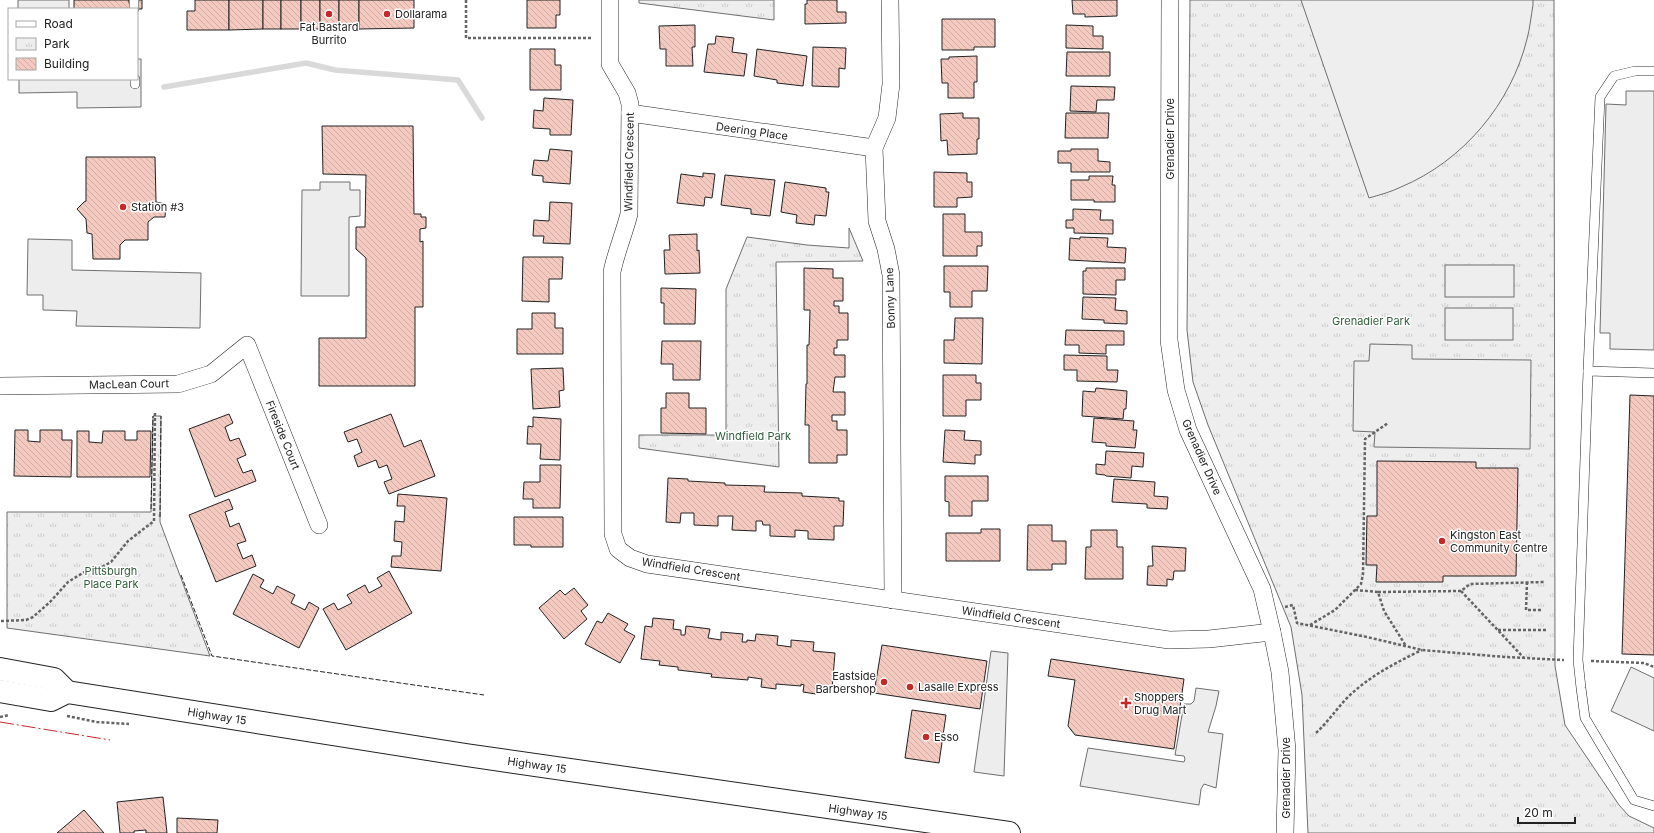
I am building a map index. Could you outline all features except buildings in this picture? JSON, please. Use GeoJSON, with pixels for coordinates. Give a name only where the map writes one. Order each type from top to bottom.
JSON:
{"type":"FeatureCollection","features":[{"type":"Feature","properties":{"kind":"main road"},"geometry":{"type":"LineString","coordinates":[[0,669],[54,679],[67,692],[51,700],[0,691]]}},
{"type":"Feature","properties":{"kind":"main road","name":"Highway 15"},"geometry":{"type":"LineString","coordinates":[[67,692],[474,756],[1009,833]]}},
{"type":"Feature","properties":{"kind":"street","name":"Windfield Crescent"},"geometry":{"type":"LineString","coordinates":[[610,0],[610,64],[614,74],[627,93],[630,104],[629,214],[615,256],[612,272],[612,534],[618,549],[630,558],[647,564],[1169,640],[1210,639],[1272,632]]}},
{"type":"Feature","properties":{"kind":"street","name":"Bonny Lane"},"geometry":{"type":"LineString","coordinates":[[890,0],[891,84],[887,118],[874,148],[877,221],[886,249],[891,275],[893,600]]}},
{"type":"Feature","properties":{"kind":"street","name":"Grenadier Drive"},"geometry":{"type":"LineString","coordinates":[[1170,0],[1169,340],[1176,390],[1188,430],[1262,590],[1267,610],[1280,672],[1288,750],[1285,833]]}},
{"type":"Feature","properties":{"kind":"street","name":"Deering Place"},"geometry":{"type":"LineString","coordinates":[[630,114],[874,148]]}},
{"type":"Feature","properties":{"kind":"street","name":"MacLean Court"},"geometry":{"type":"LineString","coordinates":[[0,386],[178,384],[211,374],[247,345]]}},
{"type":"Feature","properties":{"kind":"street","name":"Fireside Court"},"geometry":{"type":"LineString","coordinates":[[247,345],[319,525]]}},
{"type":"Feature","properties":{"kind":"lane"},"geometry":{"type":"LineString","coordinates":[[1654,71],[1635,70],[1614,76],[1600,97],[1588,371],[1578,660],[1585,718],[1634,800],[1654,806]]}},
{"type":"Feature","properties":{"kind":"lane"},"geometry":{"type":"LineString","coordinates":[[1588,371],[1654,373]]}},
{"type":"Feature","properties":{"kind":"path"},"geometry":{"type":"LineString","coordinates":[[466,0],[466,38],[596,38]]}},
{"type":"Feature","properties":{"kind":"path"},"geometry":{"type":"LineString","coordinates":[[1,621],[26,620],[33,617],[50,602],[68,582],[86,571],[102,567],[111,562],[128,541],[154,521],[155,411]]}},
{"type":"Feature","properties":{"kind":"path"},"geometry":{"type":"LineString","coordinates":[[1309,626],[1335,610],[1361,584],[1363,574],[1365,439],[1388,423]]}},
{"type":"Feature","properties":{"kind":"path"},"geometry":{"type":"LineString","coordinates":[[1527,582],[1526,610],[1543,610]]}},
{"type":"Feature","properties":{"kind":"path"},"geometry":{"type":"LineString","coordinates":[[1355,590],[1378,592],[1461,591],[1470,584],[1544,582]]}},
{"type":"Feature","properties":{"kind":"path"},"geometry":{"type":"LineString","coordinates":[[1461,591],[1524,658]]}},
{"type":"Feature","properties":{"kind":"path"},"geometry":{"type":"LineString","coordinates":[[1378,592],[1384,610],[1407,646]]}},
{"type":"Feature","properties":{"kind":"path"},"geometry":{"type":"LineString","coordinates":[[1267,610],[1293,605],[1297,623],[1368,637],[1422,650],[1524,658],[1644,663],[1654,666]]}},
{"type":"Feature","properties":{"kind":"path"},"geometry":{"type":"LineString","coordinates":[[1498,630],[1546,630]]}},
{"type":"Feature","properties":{"kind":"path"},"geometry":{"type":"LineString","coordinates":[[1316,733],[1348,697],[1373,676],[1396,662],[1422,650]]}},
{"type":"Feature","properties":{"kind":"green space"},"geometry":{"type":"Polygon","coordinates":[[[639,0],[774,0],[774,20],[639,3],[639,0]]]}},
{"type":"Feature","properties":{"kind":"green space","name":"Grenadier Park"},"geometry":{"type":"Polygon","coordinates":[[[1190,0],[1554,0],[1555,666],[1565,725],[1619,805],[1629,816],[1654,828],[1654,833],[1308,833],[1302,695],[1291,627],[1208,425],[1193,382],[1187,330],[1190,0]]]}},
{"type":"Feature","properties":{"kind":"green space"},"geometry":{"type":"Polygon","coordinates":[[[1301,0],[1533,0],[1533,5],[1528,35],[1520,63],[1496,108],[1481,128],[1464,146],[1445,162],[1424,176],[1401,187],[1369,198],[1301,0]]]}},
{"type":"Feature","properties":{"kind":"green space","name":"Windfield Park"},"geometry":{"type":"Polygon","coordinates":[[[849,228],[863,261],[776,262],[779,467],[639,448],[639,435],[726,435],[726,289],[747,237],[807,245],[849,248],[849,228]]]}},
{"type":"Feature","properties":{"kind":"green space"},"geometry":{"type":"Polygon","coordinates":[[[1445,265],[1514,265],[1514,297],[1445,297],[1445,265]]]}},
{"type":"Feature","properties":{"kind":"green space"},"geometry":{"type":"Polygon","coordinates":[[[1445,308],[1513,308],[1513,340],[1445,340],[1445,308]]]}},
{"type":"Feature","properties":{"kind":"green space","name":"Pittsburgh Place Park"},"geometry":{"type":"Polygon","coordinates":[[[153,416],[161,416],[160,522],[210,656],[7,628],[7,512],[151,512],[153,416]]]}},
{"type":"Feature","properties":{"kind":"shaded area"},"geometry":{"type":"Polygon","coordinates":[[[18,0],[69,0],[69,8],[18,8],[18,0]]]}},
{"type":"Feature","properties":{"kind":"shaded area"},"geometry":{"type":"Polygon","coordinates":[[[138,59],[141,59],[141,107],[77,108],[77,92],[19,93],[19,80],[138,80],[138,59]]]}},
{"type":"Feature","properties":{"kind":"shaded area"},"geometry":{"type":"Polygon","coordinates":[[[1626,91],[1654,91],[1654,350],[1610,349],[1610,333],[1600,333],[1606,104],[1626,105],[1626,91]]]}},
{"type":"Feature","properties":{"kind":"shaded area"},"geometry":{"type":"Polygon","coordinates":[[[320,182],[350,182],[350,190],[360,190],[360,216],[349,217],[349,296],[301,296],[302,190],[320,190],[320,182]]]}},
{"type":"Feature","properties":{"kind":"shaded area"},"geometry":{"type":"Polygon","coordinates":[[[28,239],[72,240],[72,270],[201,273],[200,328],[76,326],[77,311],[43,310],[43,295],[27,295],[28,239]]]}},
{"type":"Feature","properties":{"kind":"shaded area"},"geometry":{"type":"Polygon","coordinates":[[[1370,344],[1412,345],[1412,359],[1531,360],[1530,449],[1374,447],[1375,432],[1353,431],[1354,361],[1369,361],[1370,344]]]}},
{"type":"Feature","properties":{"kind":"shaded area"},"geometry":{"type":"Polygon","coordinates":[[[991,651],[1008,653],[1004,776],[974,772],[991,651]]]}},
{"type":"Feature","properties":{"kind":"shaded area"},"geometry":{"type":"Polygon","coordinates":[[[1631,667],[1654,678],[1654,731],[1611,711],[1631,667]]]}},
{"type":"Feature","properties":{"kind":"shaded area"},"geometry":{"type":"Polygon","coordinates":[[[1196,688],[1219,691],[1208,732],[1223,734],[1216,788],[1204,784],[1201,789],[1199,805],[1080,786],[1088,748],[1184,762],[1184,756],[1175,755],[1184,704],[1191,704],[1194,701],[1196,688]]]}},
{"type":"Feature","properties":{"kind":"waterway"},"geometry":{"type":"LineString","coordinates":[[164,87],[306,63],[335,70],[458,80],[482,118]]}},
{"type":"Feature","properties":{"kind":"fence"},"geometry":{"type":"LineString","coordinates":[[151,509],[153,416]]}},
{"type":"Feature","properties":{"kind":"fence"},"geometry":{"type":"LineString","coordinates":[[160,517],[161,416]]}},
{"type":"Feature","properties":{"kind":"fence"},"geometry":{"type":"LineString","coordinates":[[181,575],[212,656],[484,695]]}},
{"type":"Feature","properties":{"kind":"power"},"geometry":{"type":"LineString","coordinates":[[0,722],[110,740]]}},
{"type":"Feature","properties":{"kind":"place","name":"Fat Bastard Burrito"},"geometry":{"type":"Point","coordinates":[329,14]}},
{"type":"Feature","properties":{"kind":"place","name":"Dollarama"},"geometry":{"type":"Point","coordinates":[387,14]}},
{"type":"Feature","properties":{"kind":"place","name":"Station #3"},"geometry":{"type":"Point","coordinates":[123,207]}},
{"type":"Feature","properties":{"kind":"place","name":"Kingston East Community Centre"},"geometry":{"type":"Point","coordinates":[1442,541]}},
{"type":"Feature","properties":{"kind":"place","name":"Eastside Barbershop"},"geometry":{"type":"Point","coordinates":[884,682]}},
{"type":"Feature","properties":{"kind":"place","name":"Lasalle Express"},"geometry":{"type":"Point","coordinates":[910,687]}},
{"type":"Feature","properties":{"kind":"place","name":"Shoppers Drug Mart"},"geometry":{"type":"Point","coordinates":[1126,703]}},
{"type":"Feature","properties":{"kind":"place","name":"Esso"},"geometry":{"type":"Point","coordinates":[926,737]}}]}
